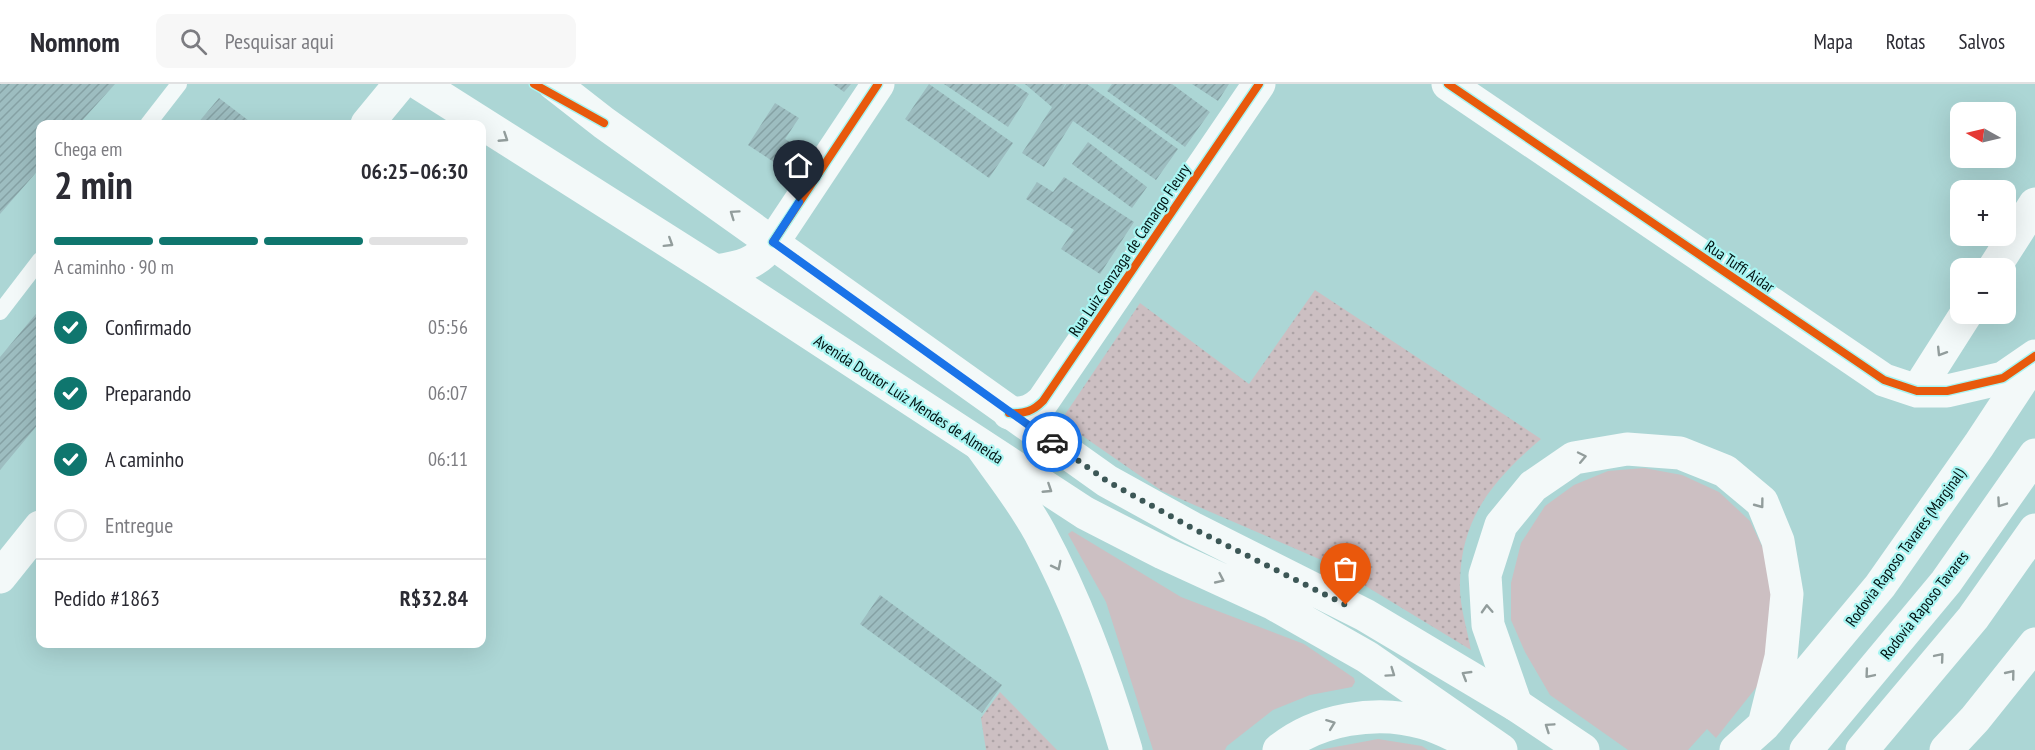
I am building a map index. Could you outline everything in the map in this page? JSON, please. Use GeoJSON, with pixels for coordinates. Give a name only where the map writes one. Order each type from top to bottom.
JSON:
{"type":"FeatureCollection","features":[{"type":"Feature","properties":{"kind":"main road"},"geometry":{"type":"LineString","coordinates":[[370,120],[400,84]]}},
{"type":"Feature","properties":{"kind":"main road","name":"Avenida Doutor Luiz Mendes de Almeida"},"geometry":{"type":"LineString","coordinates":[[420,84],[477,120]]}},
{"type":"Feature","properties":{"kind":"main road"},"geometry":{"type":"LineString","coordinates":[[554,84],[604,123],[1107,481],[1192,528],[1365,615],[1516,705],[1583,750]]}},
{"type":"Feature","properties":{"kind":"main road"},"geometry":{"type":"LineString","coordinates":[[715,271],[750,264],[764,254],[878,84]]}},
{"type":"Feature","properties":{"kind":"main road","name":"Rua Luiz Gonzaga de Camargo Fleury"},"geometry":{"type":"LineString","coordinates":[[1010,412],[1028,412],[1043,401],[1259,84]]}},
{"type":"Feature","properties":{"kind":"main road","name":"Rua Tuffi Aidar"},"geometry":{"type":"LineString","coordinates":[[1448,84],[1884,380],[1917,390],[1947,391],[2003,378],[2035,358]]}},
{"type":"Feature","properties":{"kind":"main road","name":"Avenida Doutor Luiz Mendes de Almeida"},"geometry":{"type":"LineString","coordinates":[[486,126],[715,271],[1084,513],[1163,553],[1272,603],[1367,657],[1501,750]]}},
{"type":"Feature","properties":{"kind":"main road"},"geometry":{"type":"LineString","coordinates":[[2000,258],[2035,204]]}},
{"type":"Feature","properties":{"kind":"main road"},"geometry":{"type":"LineString","coordinates":[[1917,390],[1960,324]]}},
{"type":"Feature","properties":{"kind":"main road","name":"Rodovia Raposo Tavares (Marginal)"},"geometry":{"type":"LineString","coordinates":[[1764,725],[1880,586],[1979,445],[2035,358]]}},
{"type":"Feature","properties":{"kind":"main road"},"geometry":{"type":"LineString","coordinates":[[981,446],[1039,531],[1076,605],[1113,705],[1126,750]]}},
{"type":"Feature","properties":{"kind":"main road"},"geometry":{"type":"LineString","coordinates":[[1516,705],[1488,625],[1485,575],[1500,525],[1533,486],[1574,458],[1627,449],[1680,453],[1725,471],[1762,502],[1778,541],[1787,594],[1781,657],[1764,725],[1736,750]]}},
{"type":"Feature","properties":{"kind":"main road","name":"Rodovia Raposo Tavares"},"geometry":{"type":"LineString","coordinates":[[1806,750],[1946,582],[2035,455]]}},
{"type":"Feature","properties":{"kind":"main road"},"geometry":{"type":"LineString","coordinates":[[1862,750],[1973,618],[2035,530]]}},
{"type":"Feature","properties":{"kind":"main road"},"geometry":{"type":"LineString","coordinates":[[0,577],[36,532]]}},
{"type":"Feature","properties":{"kind":"main road"},"geometry":{"type":"LineString","coordinates":[[1946,750],[1975,719],[2035,644]]}},
{"type":"Feature","properties":{"kind":"main road"},"geometry":{"type":"LineString","coordinates":[[1279,750],[1293,739],[1342,720],[1386,718],[1422,722],[1450,732],[1483,750]]}},
{"type":"Feature","properties":{"kind":"lane"},"geometry":{"type":"LineString","coordinates":[[150,120],[179,84]]}},
{"type":"Feature","properties":{"kind":"lane"},"geometry":{"type":"LineString","coordinates":[[0,312],[36,265]]}},
{"type":"Feature","properties":{"kind":"shaded area"},"geometry":{"type":"Polygon","coordinates":[[[1315,290],[1541,439],[1495,485],[1483,501],[1466,538],[1460,591],[1471,650],[1326,562],[1162,491],[1071,428],[1064,416],[1140,303],[1249,384],[1315,290]]]}},
{"type":"Feature","properties":{"kind":"shaded area"},"geometry":{"type":"Polygon","coordinates":[[[1644,468],[1682,475],[1719,492],[1750,521],[1768,559],[1775,601],[1771,649],[1759,684],[1716,738],[1707,729],[1688,750],[1628,750],[1550,695],[1525,652],[1511,620],[1511,583],[1521,543],[1545,506],[1574,485],[1608,471],[1644,468]]]}},
{"type":"Feature","properties":{"kind":"shaded area"},"geometry":{"type":"Polygon","coordinates":[[[1072,531],[1181,597],[1304,644],[1354,678],[1355,682],[1352,687],[1310,695],[1273,710],[1225,750],[1153,750],[1106,602],[1068,534],[1072,531]]]}},
{"type":"Feature","properties":{"kind":"shaded area"},"geometry":{"type":"Polygon","coordinates":[[[1000,692],[1057,750],[986,750],[981,718],[1000,692]]]}},
{"type":"Feature","properties":{"kind":"shaded area"},"geometry":{"type":"Polygon","coordinates":[[[1378,739],[1422,746],[1428,750],[1319,750],[1378,739]]]}},
{"type":"Feature","properties":{"kind":"building"},"geometry":{"type":"Polygon","coordinates":[[[0,84],[115,84],[83,120],[36,120],[36,173],[0,214],[0,84]]]}},
{"type":"Feature","properties":{"kind":"building"},"geometry":{"type":"Polygon","coordinates":[[[833,84],[851,84],[844,92],[833,84]]]}},
{"type":"Feature","properties":{"kind":"building"},"geometry":{"type":"Polygon","coordinates":[[[929,84],[1013,143],[989,178],[905,119],[929,84]]]}},
{"type":"Feature","properties":{"kind":"building"},"geometry":{"type":"Polygon","coordinates":[[[944,84],[1014,84],[1029,94],[1008,127],[944,84]]]}},
{"type":"Feature","properties":{"kind":"building"},"geometry":{"type":"Polygon","coordinates":[[[1025,84],[1065,84],[1061,93],[1066,84],[1087,84],[1178,149],[1156,180],[1073,121],[1044,167],[1022,153],[1052,107],[1025,84]]]}},
{"type":"Feature","properties":{"kind":"building"},"geometry":{"type":"Polygon","coordinates":[[[1112,84],[1172,84],[1210,112],[1185,147],[1107,91],[1112,84]]]}},
{"type":"Feature","properties":{"kind":"building"},"geometry":{"type":"Polygon","coordinates":[[[1192,84],[1229,84],[1218,101],[1192,84]]]}},
{"type":"Feature","properties":{"kind":"building"},"geometry":{"type":"Polygon","coordinates":[[[219,98],[248,120],[200,120],[219,98]]]}},
{"type":"Feature","properties":{"kind":"building"},"geometry":{"type":"Polygon","coordinates":[[[775,103],[799,118],[785,139],[806,152],[792,174],[748,145],[775,103]]]}},
{"type":"Feature","properties":{"kind":"building"},"geometry":{"type":"Polygon","coordinates":[[[1088,142],[1147,187],[1132,208],[1072,164],[1088,142]]]}},
{"type":"Feature","properties":{"kind":"building"},"geometry":{"type":"Polygon","coordinates":[[[1064,177],[1134,222],[1100,274],[1061,249],[1074,230],[1026,199],[1037,182],[1053,192],[1064,177]]]}},
{"type":"Feature","properties":{"kind":"building"},"geometry":{"type":"Polygon","coordinates":[[[36,314],[36,427],[0,470],[0,357],[36,314]]]}},
{"type":"Feature","properties":{"kind":"building"},"geometry":{"type":"Polygon","coordinates":[[[880,595],[1002,685],[982,713],[860,624],[880,595]]]}},
{"type":"Feature","properties":{"kind":"cycle path"},"geometry":{"type":"LineString","coordinates":[[534,84],[604,123]]}},
{"type":"Feature","properties":{"kind":"cycle path"},"geometry":{"type":"LineString","coordinates":[[773,242],[878,84]]}},
{"type":"Feature","properties":{"kind":"cycle path"},"geometry":{"type":"LineString","coordinates":[[1009,413],[1028,411],[1043,401],[1259,84]]}},
{"type":"Feature","properties":{"kind":"cycle path"},"geometry":{"type":"LineString","coordinates":[[1448,84],[1884,380],[1917,391],[1947,391],[2003,378],[2035,356]]}},
{"type":"Feature","properties":{"kind":"way so far"},"geometry":{"type":"LineString","coordinates":[[1052,442],[1107,481],[1192,528],[1346,605]]}},
{"type":"Feature","properties":{"kind":"route"},"geometry":{"type":"LineString","coordinates":[[799,202],[773,242],[1052,442]]}}]}
